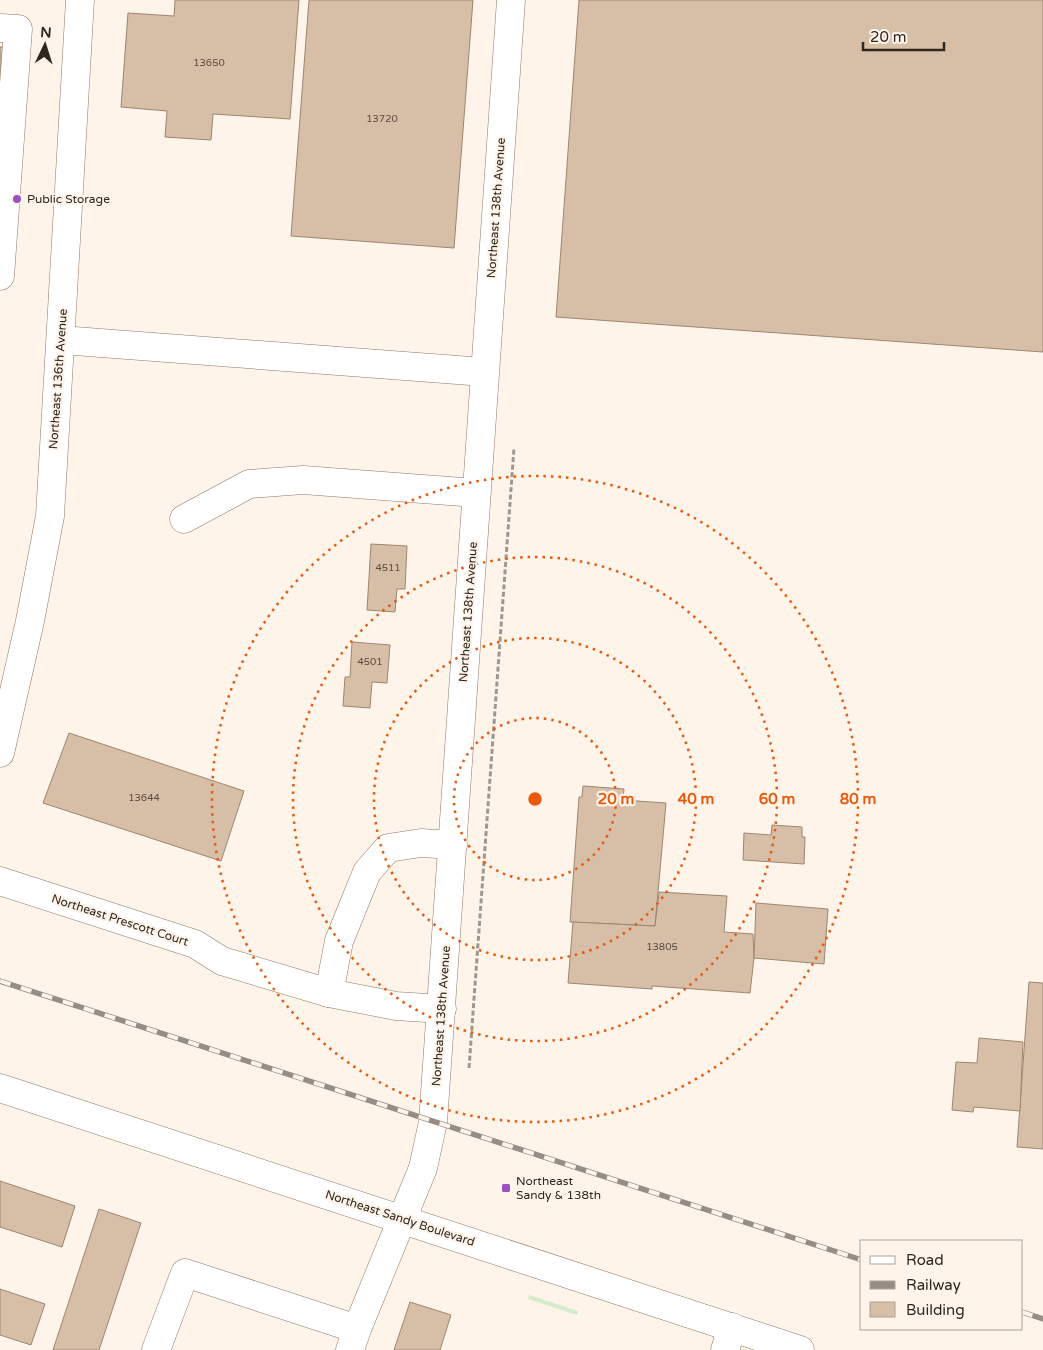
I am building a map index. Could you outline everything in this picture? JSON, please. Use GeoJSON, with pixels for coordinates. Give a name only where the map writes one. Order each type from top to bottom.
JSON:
{"type":"FeatureCollection","features":[{"type":"Feature","properties":{"kind":"street","name":"Northeast 136th Avenue"},"geometry":{"type":"LineString","coordinates":[[0,752],[30,621],[50,516],[80,0]]}},
{"type":"Feature","properties":{"kind":"street","name":"Northeast 138th Avenue"},"geometry":{"type":"LineString","coordinates":[[354,1339],[423,1168],[433,1122],[511,0]]}},
{"type":"Feature","properties":{"kind":"street"},"geometry":{"type":"LineString","coordinates":[[0,28],[18,29],[6,121],[0,276]]}},
{"type":"Feature","properties":{"kind":"street"},"geometry":{"type":"LineString","coordinates":[[61,340],[484,372]]}},
{"type":"Feature","properties":{"kind":"street"},"geometry":{"type":"LineString","coordinates":[[184,519],[250,484],[303,480],[476,493]]}},
{"type":"Feature","properties":{"kind":"street"},"geometry":{"type":"LineString","coordinates":[[328,993],[340,941],[367,872],[388,848],[421,843],[453,845]]}},
{"type":"Feature","properties":{"kind":"street","name":"Northeast Prescott Court"},"geometry":{"type":"LineString","coordinates":[[0,881],[195,944],[222,961],[328,993],[396,1006],[442,1010]]}},
{"type":"Feature","properties":{"kind":"street","name":"Northeast Sandy Boulevard"},"geometry":{"type":"LineString","coordinates":[[0,1088],[402,1219],[728,1338],[800,1350]]}},
{"type":"Feature","properties":{"kind":"street"},"geometry":{"type":"LineString","coordinates":[[156,1350],[185,1273],[354,1339]]}},
{"type":"Feature","properties":{"kind":"path"},"geometry":{"type":"LineString","coordinates":[[468,1068],[514,448]]}},
{"type":"Feature","properties":{"kind":"green space"},"geometry":{"type":"Polygon","coordinates":[[[529,1295],[578,1311],[577,1315],[528,1299],[529,1295]]]}},
{"type":"Feature","properties":{"kind":"building"},"geometry":{"type":"Polygon","coordinates":[[[175,0],[299,0],[290,119],[213,114],[211,140],[165,137],[167,111],[121,107],[128,13],[174,16],[175,0]]]}},
{"type":"Feature","properties":{"kind":"building"},"geometry":{"type":"Polygon","coordinates":[[[309,0],[473,0],[454,248],[291,236],[309,0]]]}},
{"type":"Feature","properties":{"kind":"building"},"geometry":{"type":"Polygon","coordinates":[[[579,0],[1043,0],[1043,352],[556,317],[579,0]]]}},
{"type":"Feature","properties":{"kind":"building"},"geometry":{"type":"Polygon","coordinates":[[[0,47],[5,47],[0,107],[0,47]]]}},
{"type":"Feature","properties":{"kind":"building"},"geometry":{"type":"Polygon","coordinates":[[[371,544],[407,546],[405,589],[397,589],[395,612],[367,610],[371,544]]]}},
{"type":"Feature","properties":{"kind":"building"},"geometry":{"type":"Polygon","coordinates":[[[352,642],[390,645],[387,683],[372,682],[370,708],[343,706],[345,677],[350,677],[352,642]]]}},
{"type":"Feature","properties":{"kind":"building"},"geometry":{"type":"Polygon","coordinates":[[[69,733],[244,791],[221,861],[43,803],[69,733]]]}},
{"type":"Feature","properties":{"kind":"building"},"geometry":{"type":"Polygon","coordinates":[[[583,786],[624,789],[623,800],[666,803],[655,926],[570,922],[579,797],[582,797],[583,786]]]}},
{"type":"Feature","properties":{"kind":"building"},"geometry":{"type":"Polygon","coordinates":[[[772,825],[802,827],[802,837],[805,837],[804,864],[743,860],[744,833],[771,835],[772,825]]]}},
{"type":"Feature","properties":{"kind":"building"},"geometry":{"type":"Polygon","coordinates":[[[659,892],[727,896],[724,932],[753,934],[754,958],[750,993],[652,986],[652,989],[568,983],[573,922],[655,926],[659,892]]]}},
{"type":"Feature","properties":{"kind":"building"},"geometry":{"type":"Polygon","coordinates":[[[756,903],[828,909],[824,964],[754,958],[756,903]]]}},
{"type":"Feature","properties":{"kind":"building"},"geometry":{"type":"Polygon","coordinates":[[[1029,982],[1043,983],[1043,1149],[1017,1147],[1029,982]]]}},
{"type":"Feature","properties":{"kind":"building"},"geometry":{"type":"Polygon","coordinates":[[[979,1038],[1023,1042],[1020,1111],[974,1107],[973,1112],[952,1110],[956,1062],[977,1063],[979,1038]]]}},
{"type":"Feature","properties":{"kind":"building"},"geometry":{"type":"Polygon","coordinates":[[[0,1181],[75,1206],[62,1247],[0,1227],[0,1181]]]}},
{"type":"Feature","properties":{"kind":"building"},"geometry":{"type":"Polygon","coordinates":[[[99,1209],[141,1223],[99,1350],[53,1350],[99,1209]]]}},
{"type":"Feature","properties":{"kind":"building"},"geometry":{"type":"Polygon","coordinates":[[[0,1289],[45,1304],[31,1345],[0,1335],[0,1289]]]}},
{"type":"Feature","properties":{"kind":"building"},"geometry":{"type":"Polygon","coordinates":[[[410,1302],[451,1315],[440,1350],[394,1350],[410,1302]]]}},
{"type":"Feature","properties":{"kind":"railway"},"geometry":{"type":"LineString","coordinates":[[0,981],[860,1259]]}},
{"type":"Feature","properties":{"kind":"railway"},"geometry":{"type":"LineString","coordinates":[[1023,1312],[1043,1319]]}},
{"type":"Feature","properties":{"kind":"place","name":"Public Storage"},"geometry":{"type":"Point","coordinates":[17,199]}},
{"type":"Feature","properties":{"kind":"place","name":"Northeast Sandy & 138th"},"geometry":{"type":"Point","coordinates":[506,1188]}}]}
